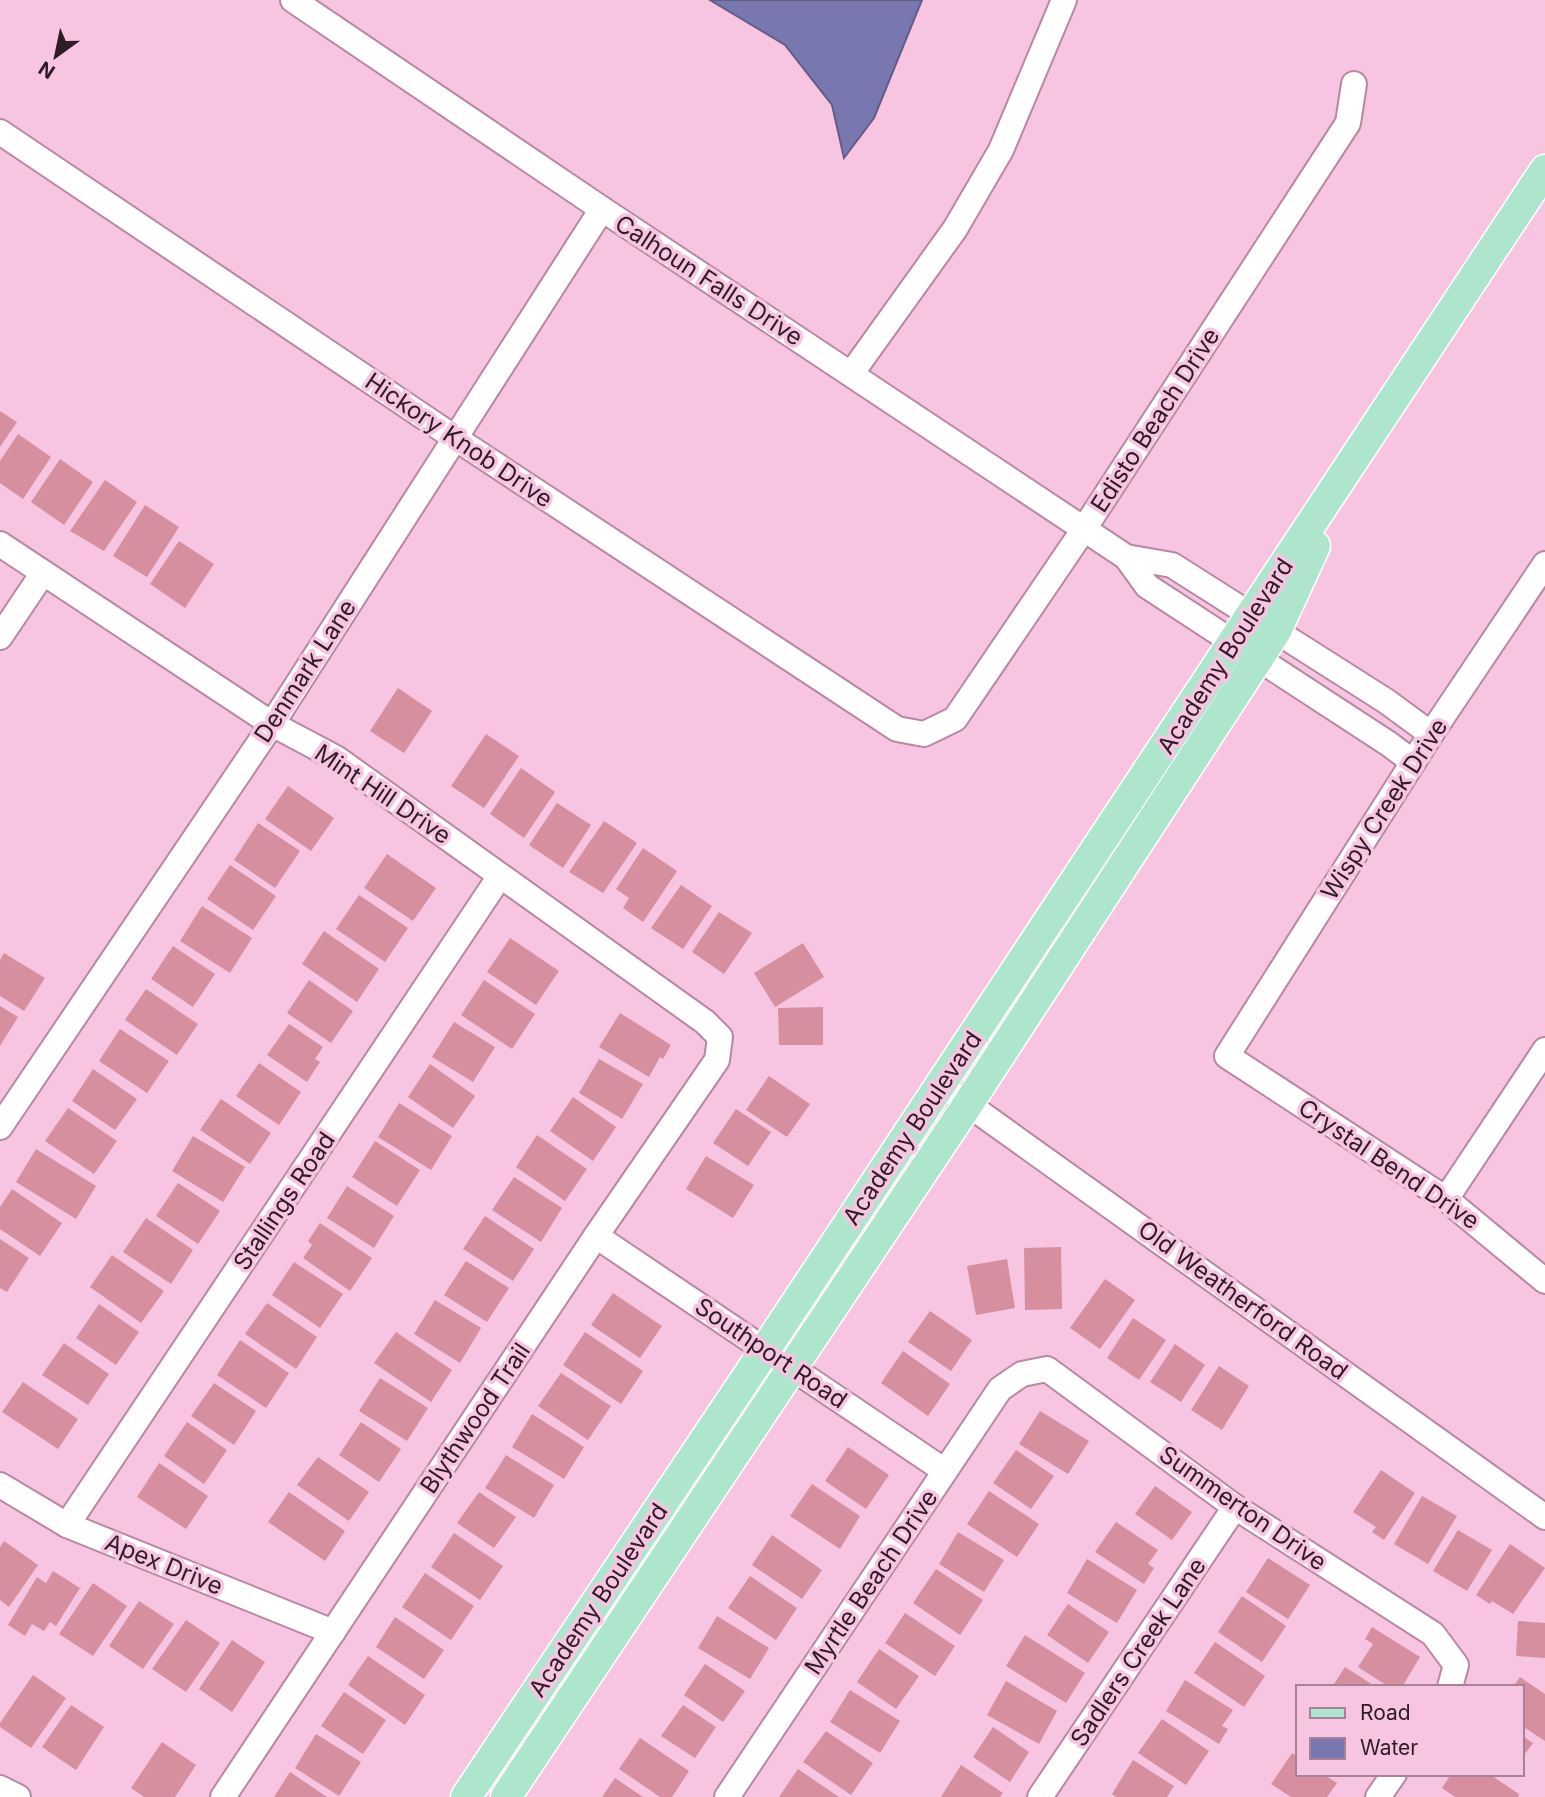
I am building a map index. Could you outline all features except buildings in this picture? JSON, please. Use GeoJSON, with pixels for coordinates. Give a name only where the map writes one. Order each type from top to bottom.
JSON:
{"type":"FeatureCollection","features":[{"type":"Feature","properties":{"kind":"main road","name":"Academy Boulevard"},"geometry":{"type":"LineString","coordinates":[[466,1797],[941,1084],[1264,623],[1355,458],[1545,170]]}},
{"type":"Feature","properties":{"kind":"main road","name":"Academy Boulevard"},"geometry":{"type":"LineString","coordinates":[[506,1797],[968,1104],[1245,651]]}},
{"type":"Feature","properties":{"kind":"street","name":"Calhoun Falls Drive"},"geometry":{"type":"LineString","coordinates":[[293,0],[602,209],[1084,528],[1126,557],[1147,586],[1390,744],[1413,762]]}},
{"type":"Feature","properties":{"kind":"street"},"geometry":{"type":"LineString","coordinates":[[851,374],[955,229],[1001,150],[1064,0]]}},
{"type":"Feature","properties":{"kind":"street","name":"Edisto Beach Drive"},"geometry":{"type":"LineString","coordinates":[[925,734],[955,719],[1084,528],[1348,123],[1354,83]]}},
{"type":"Feature","properties":{"kind":"street","name":"Hickory Knob Drive"},"geometry":{"type":"LineString","coordinates":[[0,132],[455,438],[897,729],[925,734]]}},
{"type":"Feature","properties":{"kind":"street","name":"Denmark Lane"},"geometry":{"type":"LineString","coordinates":[[0,1127],[272,724],[602,209]]}},
{"type":"Feature","properties":{"kind":"street","name":"Mint Hill Drive"},"geometry":{"type":"LineString","coordinates":[[0,544],[272,724],[336,758],[705,1022],[720,1037]]}},
{"type":"Feature","properties":{"kind":"street","name":"Calhoun Falls Drive"},"geometry":{"type":"LineString","coordinates":[[1126,557],[1172,565],[1386,701],[1431,734]]}},
{"type":"Feature","properties":{"kind":"street","name":"Wispy Creek Drive"},"geometry":{"type":"LineString","coordinates":[[1227,1056],[1431,734],[1545,564]]}},
{"type":"Feature","properties":{"kind":"street"},"geometry":{"type":"LineString","coordinates":[[0,637],[43,573]]}},
{"type":"Feature","properties":{"kind":"street","name":"Stallings Road"},"geometry":{"type":"LineString","coordinates":[[67,1525],[500,876]]}},
{"type":"Feature","properties":{"kind":"street","name":"Blythwood Trail"},"geometry":{"type":"LineString","coordinates":[[223,1797],[596,1236],[717,1060],[720,1037]]}},
{"type":"Feature","properties":{"kind":"street"},"geometry":{"type":"LineString","coordinates":[[1446,1199],[1545,1050]]}},
{"type":"Feature","properties":{"kind":"street","name":"Crystal Bend Drive"},"geometry":{"type":"LineString","coordinates":[[1227,1056],[1446,1199],[1545,1281]]}},
{"type":"Feature","properties":{"kind":"street","name":"Old Weatherford Road"},"geometry":{"type":"LineString","coordinates":[[941,1084],[1545,1517]]}},
{"type":"Feature","properties":{"kind":"street","name":"Southport Road"},"geometry":{"type":"LineString","coordinates":[[596,1236],[945,1471]]}},
{"type":"Feature","properties":{"kind":"street","name":"Summerton Drive"},"geometry":{"type":"LineString","coordinates":[[1022,1374],[1047,1369],[1235,1507],[1433,1634],[1453,1676]]}},
{"type":"Feature","properties":{"kind":"street","name":"Myrtle Beach Drive"},"geometry":{"type":"LineString","coordinates":[[727,1797],[1000,1389],[1022,1374]]}},
{"type":"Feature","properties":{"kind":"street","name":"Apex Drive"},"geometry":{"type":"LineString","coordinates":[[0,1485],[67,1525],[333,1632]]}},
{"type":"Feature","properties":{"kind":"street","name":"Sadlers Creek Lane"},"geometry":{"type":"LineString","coordinates":[[1040,1797],[1235,1507]]}},
{"type":"Feature","properties":{"kind":"street"},"geometry":{"type":"LineString","coordinates":[[1378,1797],[1393,1776]]}},
{"type":"Feature","properties":{"kind":"street"},"geometry":{"type":"LineString","coordinates":[[0,1788],[18,1797]]}},
{"type":"Feature","properties":{"kind":"water"},"geometry":{"type":"Polygon","coordinates":[[[710,0],[922,0],[874,118],[844,158],[832,105],[785,45],[710,0]]]}}]}
